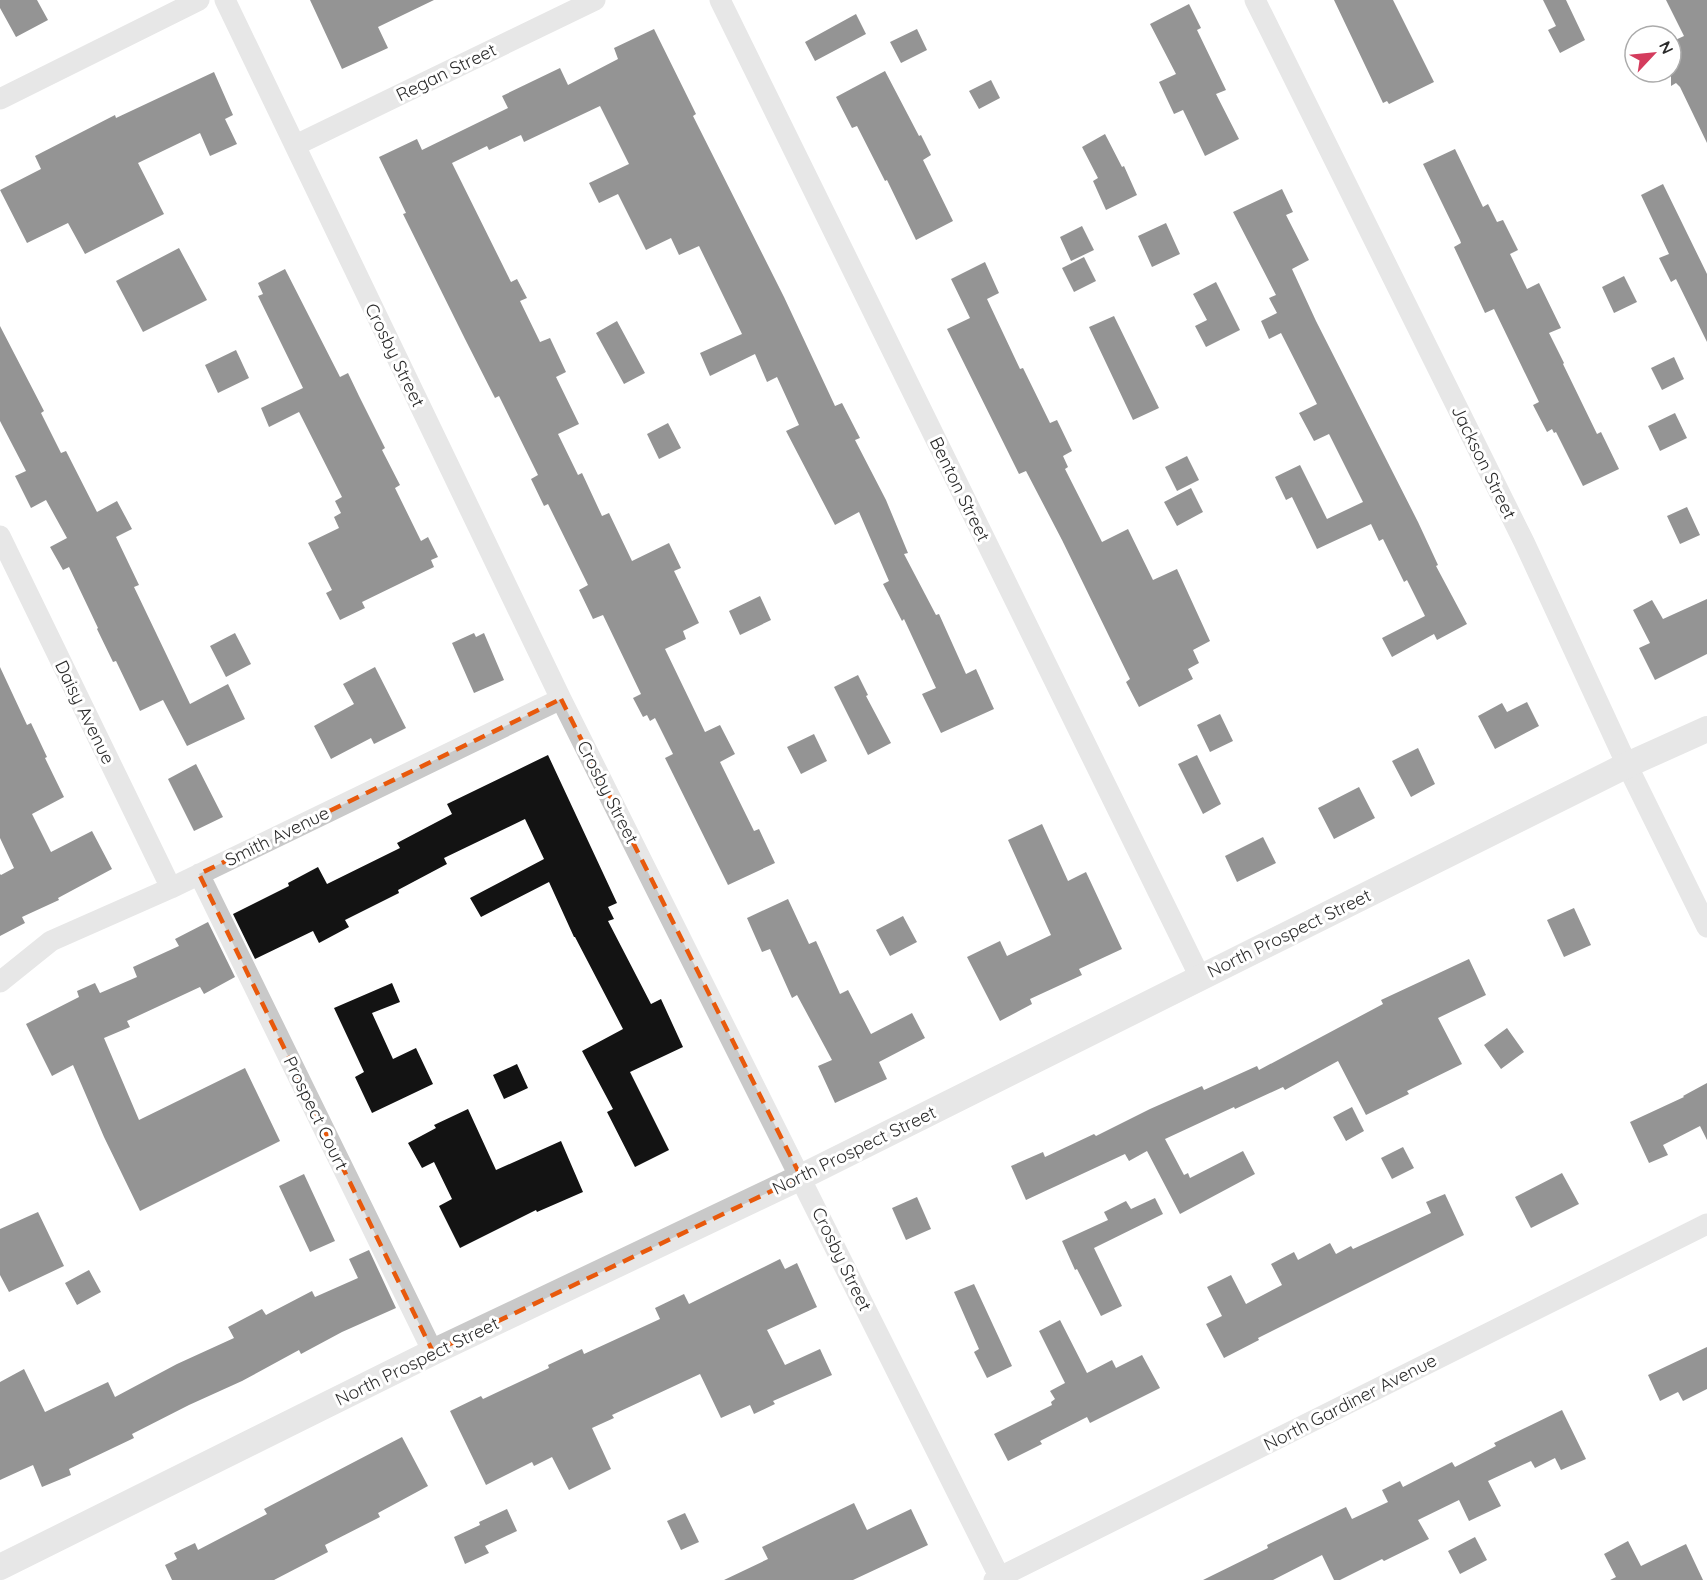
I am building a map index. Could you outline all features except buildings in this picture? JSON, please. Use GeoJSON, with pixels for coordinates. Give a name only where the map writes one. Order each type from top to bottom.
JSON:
{"type":"FeatureCollection","features":[{"type":"Feature","properties":{"kind":"street"},"geometry":{"type":"LineString","coordinates":[[0,99],[199,0]]}},
{"type":"Feature","properties":{"kind":"street","name":"Crosby Street"},"geometry":{"type":"LineString","coordinates":[[225,0],[561,699],[801,1177],[998,1579]]}},
{"type":"Feature","properties":{"kind":"street","name":"Regan Street"},"geometry":{"type":"LineString","coordinates":[[296,145],[595,0]]}},
{"type":"Feature","properties":{"kind":"street","name":"Benton Street"},"geometry":{"type":"LineString","coordinates":[[720,0],[1200,977]]}},
{"type":"Feature","properties":{"kind":"street","name":"Jackson Street"},"geometry":{"type":"LineString","coordinates":[[1255,0],[1524,543],[1627,765],[1707,927]]}},
{"type":"Feature","properties":{"kind":"street","name":"Daisy Avenue"},"geometry":{"type":"LineString","coordinates":[[0,536],[171,888]]}},
{"type":"Feature","properties":{"kind":"street","name":"Smith Avenue"},"geometry":{"type":"LineString","coordinates":[[0,982],[51,941],[171,888],[561,699]]}},
{"type":"Feature","properties":{"kind":"street","name":"North Prospect Street"},"geometry":{"type":"LineString","coordinates":[[0,1567],[433,1352],[801,1177],[1627,765],[1707,729]]}},
{"type":"Feature","properties":{"kind":"street","name":"Prospect Court"},"geometry":{"type":"LineString","coordinates":[[199,874],[433,1352]]}},
{"type":"Feature","properties":{"kind":"street","name":"North Gardiner Avenue"},"geometry":{"type":"LineString","coordinates":[[998,1579],[1707,1224]]}},
{"type":"Feature","properties":{"kind":"highlighted area"},"geometry":{"type":"Polygon","coordinates":[[[561,699],[801,1177],[433,1352],[199,874],[561,699]]]}}]}
